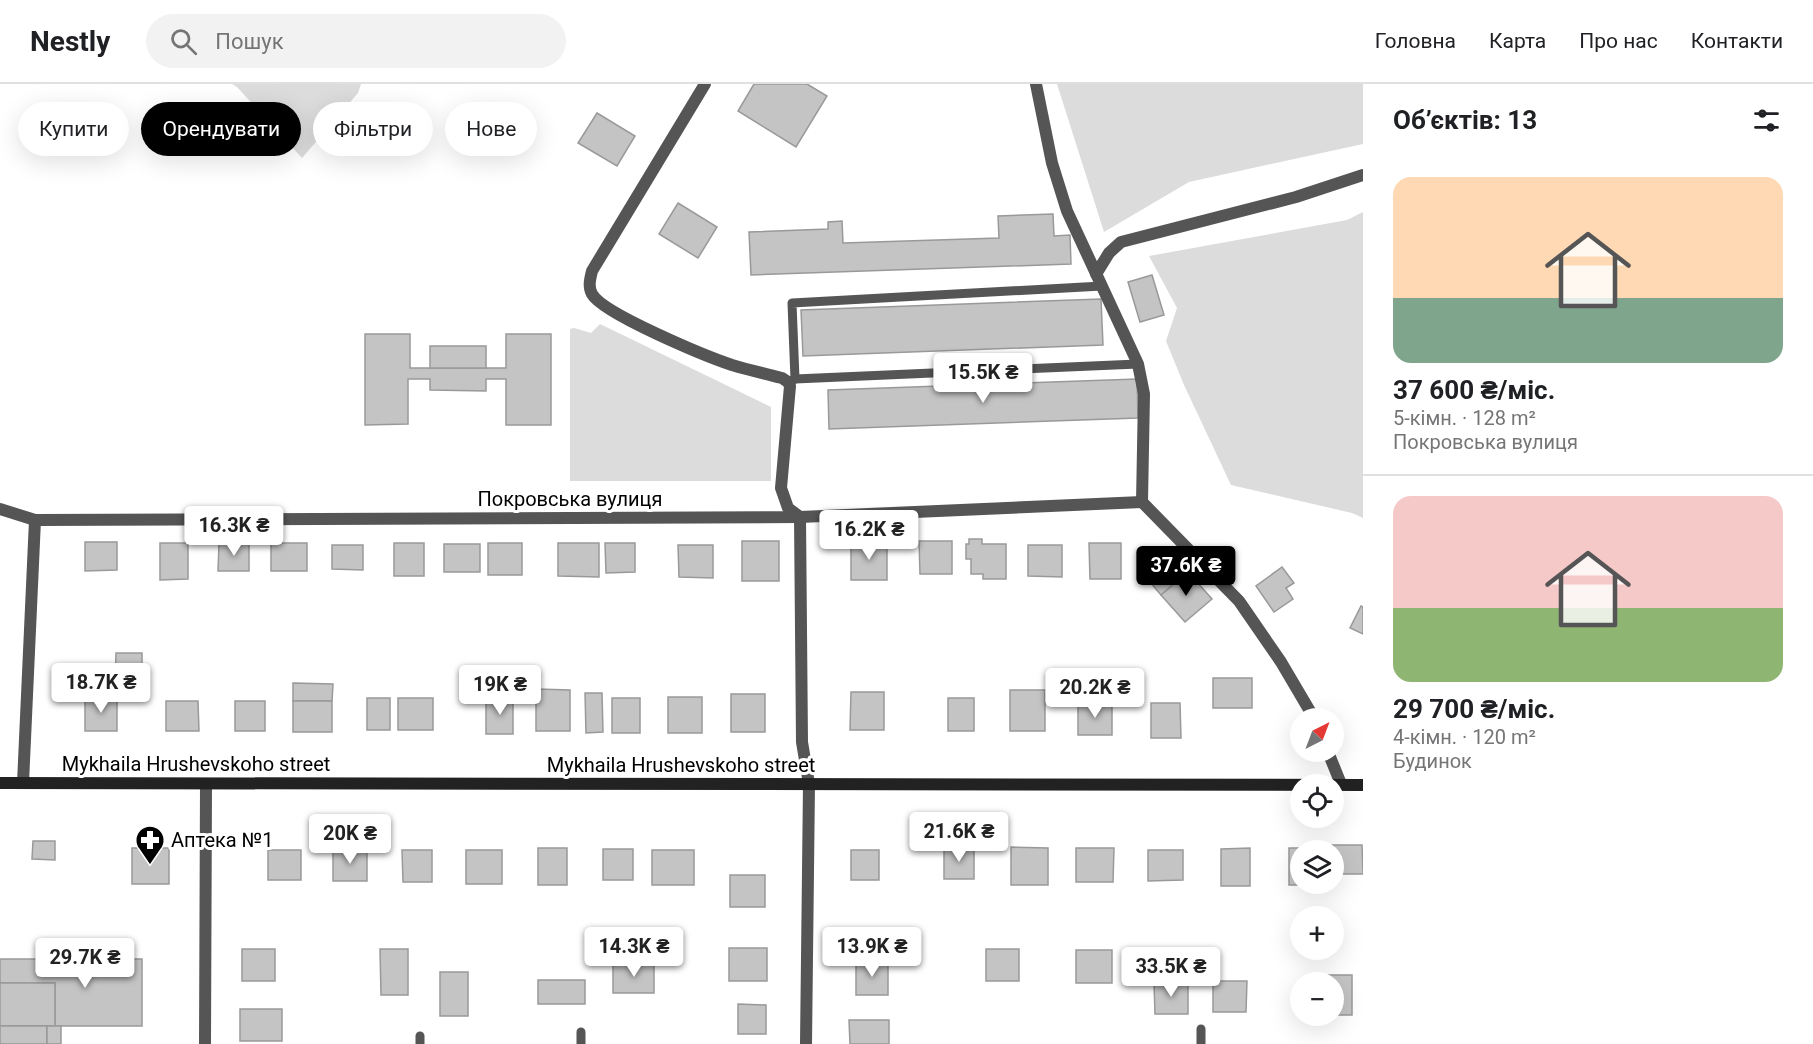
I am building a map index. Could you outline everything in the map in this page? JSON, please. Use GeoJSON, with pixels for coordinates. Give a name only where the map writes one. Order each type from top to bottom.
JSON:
{"type":"FeatureCollection","features":[{"type":"Feature","properties":{"kind":"street"},"geometry":{"type":"LineString","coordinates":[[705,84],[592,272],[589,284],[593,295],[625,319],[732,365],[792,380],[781,488],[788,507],[800,517],[802,742],[809,784],[806,1044]]}},
{"type":"Feature","properties":{"kind":"street"},"geometry":{"type":"LineString","coordinates":[[1035,84],[1052,163],[1067,211],[1138,364],[1144,394],[1142,502],[1239,602],[1281,662],[1308,708]]}},
{"type":"Feature","properties":{"kind":"street"},"geometry":{"type":"LineString","coordinates":[[1099,280],[1109,253],[1121,242],[1296,197],[1363,176]]}},
{"type":"Feature","properties":{"kind":"street","name":"Покровська вулиця"},"geometry":{"type":"LineString","coordinates":[[0,509],[35,520],[800,517],[1142,502]]}},
{"type":"Feature","properties":{"kind":"street"},"geometry":{"type":"LineString","coordinates":[[23,783],[35,520]]}},
{"type":"Feature","properties":{"kind":"street","name":"Mykhaila Hrushevskoho street"},"geometry":{"type":"LineString","coordinates":[[0,783],[206,785],[1290,784]]}},
{"type":"Feature","properties":{"kind":"street","name":"Mykhaila Hrushevskoho street"},"geometry":{"type":"LineString","coordinates":[[1344,784],[1363,785]]}},
{"type":"Feature","properties":{"kind":"street"},"geometry":{"type":"LineString","coordinates":[[205,1044],[206,785]]}},
{"type":"Feature","properties":{"kind":"lane"},"geometry":{"type":"LineString","coordinates":[[1099,280],[792,303],[792,380],[1138,364]]}},
{"type":"Feature","properties":{"kind":"lane"},"geometry":{"type":"LineString","coordinates":[[1201,1029],[1201,1044]]}},
{"type":"Feature","properties":{"kind":"lane"},"geometry":{"type":"LineString","coordinates":[[581,1032],[581,1044]]}},
{"type":"Feature","properties":{"kind":"shaded area"},"geometry":{"type":"Polygon","coordinates":[[[232,84],[361,84],[358,93],[350,102],[313,102],[313,145],[302,158],[301,102],[251,102],[232,84]]]}},
{"type":"Feature","properties":{"kind":"shaded area"},"geometry":{"type":"Polygon","coordinates":[[[1057,84],[1363,84],[1363,144],[1189,182],[1104,232],[1057,84]]]}},
{"type":"Feature","properties":{"kind":"shaded area"},"geometry":{"type":"Polygon","coordinates":[[[1363,212],[1363,518],[1352,513],[1231,485],[1166,341],[1177,308],[1149,256],[1347,220],[1363,212]]]}},
{"type":"Feature","properties":{"kind":"shaded area"},"geometry":{"type":"Polygon","coordinates":[[[600,324],[771,407],[771,481],[570,481],[570,329],[591,333],[600,324]]]}},
{"type":"Feature","properties":{"kind":"building"},"geometry":{"type":"Polygon","coordinates":[[[754,84],[807,84],[827,96],[796,147],[738,111],[754,84]]]}},
{"type":"Feature","properties":{"kind":"building"},"geometry":{"type":"Polygon","coordinates":[[[597,113],[635,136],[617,166],[578,143],[597,113]]]}},
{"type":"Feature","properties":{"kind":"building"},"geometry":{"type":"Polygon","coordinates":[[[678,203],[717,227],[698,258],[659,234],[678,203]]]}},
{"type":"Feature","properties":{"kind":"building"},"geometry":{"type":"Polygon","coordinates":[[[1053,214],[1054,236],[1070,235],[1071,264],[751,275],[749,232],[828,229],[828,222],[842,221],[843,243],[999,238],[998,216],[1053,214]]]}},
{"type":"Feature","properties":{"kind":"building"},"geometry":{"type":"Polygon","coordinates":[[[1152,275],[1164,315],[1140,322],[1128,282],[1152,275]]]}},
{"type":"Feature","properties":{"kind":"building"},"geometry":{"type":"Polygon","coordinates":[[[1101,299],[1103,345],[803,356],[801,310],[1101,299]]]}},
{"type":"Feature","properties":{"kind":"building"},"geometry":{"type":"Polygon","coordinates":[[[365,334],[410,334],[410,368],[506,368],[506,334],[551,334],[551,425],[506,425],[506,379],[486,379],[486,391],[430,390],[430,379],[408,379],[408,424],[365,425],[365,334]]]}},
{"type":"Feature","properties":{"kind":"building"},"geometry":{"type":"Polygon","coordinates":[[[430,346],[486,346],[486,368],[430,368],[430,346]]]}},
{"type":"Feature","properties":{"kind":"building"},"geometry":{"type":"Polygon","coordinates":[[[1137,379],[1138,418],[829,429],[828,390],[1137,379]]]}},
{"type":"Feature","properties":{"kind":"building"},"geometry":{"type":"Polygon","coordinates":[[[969,539],[982,539],[982,544],[1006,544],[1006,579],[983,579],[983,574],[971,574],[971,559],[966,559],[966,544],[969,544],[969,539]]]}},
{"type":"Feature","properties":{"kind":"building"},"geometry":{"type":"Polygon","coordinates":[[[742,541],[779,541],[779,581],[742,581],[742,541]]]}},
{"type":"Feature","properties":{"kind":"building"},"geometry":{"type":"Polygon","coordinates":[[[919,541],[952,541],[952,574],[920,574],[919,541]]]}},
{"type":"Feature","properties":{"kind":"building"},"geometry":{"type":"Polygon","coordinates":[[[85,542],[117,542],[117,570],[85,571],[85,542]]]}},
{"type":"Feature","properties":{"kind":"building"},"geometry":{"type":"Polygon","coordinates":[[[851,542],[887,542],[887,580],[851,580],[851,542]]]}},
{"type":"Feature","properties":{"kind":"building"},"geometry":{"type":"Polygon","coordinates":[[[160,543],[188,543],[188,579],[160,580],[160,543]]]}},
{"type":"Feature","properties":{"kind":"building"},"geometry":{"type":"Polygon","coordinates":[[[219,543],[249,544],[249,571],[218,571],[219,543]]]}},
{"type":"Feature","properties":{"kind":"building"},"geometry":{"type":"Polygon","coordinates":[[[271,543],[307,543],[307,571],[271,571],[271,543]]]}},
{"type":"Feature","properties":{"kind":"building"},"geometry":{"type":"Polygon","coordinates":[[[394,543],[424,543],[424,576],[394,576],[394,543]]]}},
{"type":"Feature","properties":{"kind":"building"},"geometry":{"type":"Polygon","coordinates":[[[488,543],[522,543],[522,575],[488,575],[488,543]]]}},
{"type":"Feature","properties":{"kind":"building"},"geometry":{"type":"Polygon","coordinates":[[[558,543],[599,543],[599,577],[558,576],[558,543]]]}},
{"type":"Feature","properties":{"kind":"building"},"geometry":{"type":"Polygon","coordinates":[[[605,543],[635,543],[635,572],[606,573],[605,543]]]}},
{"type":"Feature","properties":{"kind":"building"},"geometry":{"type":"Polygon","coordinates":[[[1089,543],[1121,543],[1121,579],[1090,579],[1089,543]]]}},
{"type":"Feature","properties":{"kind":"building"},"geometry":{"type":"Polygon","coordinates":[[[444,544],[480,544],[480,572],[444,572],[444,544]]]}},
{"type":"Feature","properties":{"kind":"building"},"geometry":{"type":"Polygon","coordinates":[[[332,545],[363,545],[363,570],[332,569],[332,545]]]}},
{"type":"Feature","properties":{"kind":"building"},"geometry":{"type":"Polygon","coordinates":[[[678,545],[713,545],[713,578],[679,577],[678,545]]]}},
{"type":"Feature","properties":{"kind":"building"},"geometry":{"type":"Polygon","coordinates":[[[1028,545],[1062,545],[1062,577],[1028,576],[1028,545]]]}},
{"type":"Feature","properties":{"kind":"building"},"geometry":{"type":"Polygon","coordinates":[[[1170,551],[1188,572],[1161,595],[1143,574],[1170,551]]]}},
{"type":"Feature","properties":{"kind":"building"},"geometry":{"type":"Polygon","coordinates":[[[1282,567],[1294,583],[1286,588],[1293,599],[1274,612],[1256,586],[1282,567]]]}},
{"type":"Feature","properties":{"kind":"building"},"geometry":{"type":"Polygon","coordinates":[[[1188,572],[1212,599],[1185,622],[1161,595],[1188,572]]]}},
{"type":"Feature","properties":{"kind":"building"},"geometry":{"type":"Polygon","coordinates":[[[1361,606],[1363,607],[1363,634],[1350,628],[1361,606]]]}},
{"type":"Feature","properties":{"kind":"building"},"geometry":{"type":"Polygon","coordinates":[[[116,653],[142,653],[142,688],[115,688],[116,653]]]}},
{"type":"Feature","properties":{"kind":"building"},"geometry":{"type":"Polygon","coordinates":[[[1213,678],[1252,678],[1252,708],[1213,708],[1213,678]]]}},
{"type":"Feature","properties":{"kind":"building"},"geometry":{"type":"Polygon","coordinates":[[[293,683],[333,684],[332,701],[293,701],[293,683]]]}},
{"type":"Feature","properties":{"kind":"building"},"geometry":{"type":"Polygon","coordinates":[[[536,689],[570,690],[570,731],[536,731],[536,689]]]}},
{"type":"Feature","properties":{"kind":"building"},"geometry":{"type":"Polygon","coordinates":[[[1010,690],[1045,690],[1045,731],[1010,731],[1010,690]]]}},
{"type":"Feature","properties":{"kind":"building"},"geometry":{"type":"Polygon","coordinates":[[[851,692],[884,692],[884,730],[850,730],[851,692]]]}},
{"type":"Feature","properties":{"kind":"building"},"geometry":{"type":"Polygon","coordinates":[[[585,693],[602,693],[603,732],[586,733],[585,693]]]}},
{"type":"Feature","properties":{"kind":"building"},"geometry":{"type":"Polygon","coordinates":[[[731,694],[765,694],[765,732],[731,732],[731,694]]]}},
{"type":"Feature","properties":{"kind":"building"},"geometry":{"type":"Polygon","coordinates":[[[85,696],[117,696],[117,731],[85,731],[85,696]]]}},
{"type":"Feature","properties":{"kind":"building"},"geometry":{"type":"Polygon","coordinates":[[[668,697],[702,697],[702,733],[668,733],[668,697]]]}},
{"type":"Feature","properties":{"kind":"building"},"geometry":{"type":"Polygon","coordinates":[[[367,698],[390,698],[390,730],[367,730],[367,698]]]}},
{"type":"Feature","properties":{"kind":"building"},"geometry":{"type":"Polygon","coordinates":[[[398,698],[433,698],[433,730],[398,730],[398,698]]]}},
{"type":"Feature","properties":{"kind":"building"},"geometry":{"type":"Polygon","coordinates":[[[486,698],[513,698],[513,734],[486,734],[486,698]]]}},
{"type":"Feature","properties":{"kind":"building"},"geometry":{"type":"Polygon","coordinates":[[[612,698],[640,698],[640,733],[612,733],[612,698]]]}},
{"type":"Feature","properties":{"kind":"building"},"geometry":{"type":"Polygon","coordinates":[[[948,698],[974,698],[974,731],[948,731],[948,698]]]}},
{"type":"Feature","properties":{"kind":"building"},"geometry":{"type":"Polygon","coordinates":[[[166,701],[198,701],[199,731],[166,731],[166,701]]]}},
{"type":"Feature","properties":{"kind":"building"},"geometry":{"type":"Polygon","coordinates":[[[235,701],[265,701],[265,731],[235,731],[235,701]]]}},
{"type":"Feature","properties":{"kind":"building"},"geometry":{"type":"Polygon","coordinates":[[[293,701],[332,701],[332,732],[293,732],[293,701]]]}},
{"type":"Feature","properties":{"kind":"building"},"geometry":{"type":"Polygon","coordinates":[[[1078,703],[1112,703],[1112,735],[1078,735],[1078,703]]]}},
{"type":"Feature","properties":{"kind":"building"},"geometry":{"type":"Polygon","coordinates":[[[1151,703],[1180,703],[1181,738],[1151,738],[1151,703]]]}},
{"type":"Feature","properties":{"kind":"building"},"geometry":{"type":"Polygon","coordinates":[[[33,841],[55,841],[55,860],[32,859],[33,841]]]}},
{"type":"Feature","properties":{"kind":"building"},"geometry":{"type":"Polygon","coordinates":[[[1344,845],[1362,845],[1363,874],[1344,874],[1344,845]]]}},
{"type":"Feature","properties":{"kind":"building"},"geometry":{"type":"Polygon","coordinates":[[[944,847],[974,847],[974,879],[944,879],[944,847]]]}},
{"type":"Feature","properties":{"kind":"building"},"geometry":{"type":"Polygon","coordinates":[[[1011,847],[1048,848],[1048,885],[1011,885],[1011,847]]]}},
{"type":"Feature","properties":{"kind":"building","name":"Аптека №1"},"geometry":{"type":"Polygon","coordinates":[[[132,848],[169,848],[169,884],[132,884],[132,848]]]}},
{"type":"Feature","properties":{"kind":"building"},"geometry":{"type":"Polygon","coordinates":[[[538,848],[567,848],[567,885],[538,885],[538,848]]]}},
{"type":"Feature","properties":{"kind":"building"},"geometry":{"type":"Polygon","coordinates":[[[1076,848],[1114,848],[1113,882],[1076,882],[1076,848]]]}},
{"type":"Feature","properties":{"kind":"building"},"geometry":{"type":"Polygon","coordinates":[[[1250,848],[1250,886],[1221,886],[1221,849],[1250,848]]]}},
{"type":"Feature","properties":{"kind":"building"},"geometry":{"type":"Polygon","coordinates":[[[1289,848],[1290,848],[1290,885],[1289,848]]]}},
{"type":"Feature","properties":{"kind":"building"},"geometry":{"type":"Polygon","coordinates":[[[333,849],[367,849],[367,881],[333,881],[333,849]]]}},
{"type":"Feature","properties":{"kind":"building"},"geometry":{"type":"Polygon","coordinates":[[[603,849],[633,849],[633,880],[603,880],[603,849]]]}},
{"type":"Feature","properties":{"kind":"building"},"geometry":{"type":"Polygon","coordinates":[[[268,850],[301,850],[301,880],[268,880],[268,850]]]}},
{"type":"Feature","properties":{"kind":"building"},"geometry":{"type":"Polygon","coordinates":[[[402,850],[432,850],[432,882],[403,882],[402,850]]]}},
{"type":"Feature","properties":{"kind":"building"},"geometry":{"type":"Polygon","coordinates":[[[466,850],[502,850],[502,884],[466,884],[466,850]]]}},
{"type":"Feature","properties":{"kind":"building"},"geometry":{"type":"Polygon","coordinates":[[[652,850],[694,850],[694,885],[652,885],[652,850]]]}},
{"type":"Feature","properties":{"kind":"building"},"geometry":{"type":"Polygon","coordinates":[[[851,850],[879,850],[879,880],[851,880],[851,850]]]}},
{"type":"Feature","properties":{"kind":"building"},"geometry":{"type":"Polygon","coordinates":[[[1148,850],[1183,850],[1183,880],[1148,881],[1148,850]]]}},
{"type":"Feature","properties":{"kind":"building"},"geometry":{"type":"Polygon","coordinates":[[[730,875],[765,875],[765,907],[730,907],[730,875]]]}},
{"type":"Feature","properties":{"kind":"building"},"geometry":{"type":"Polygon","coordinates":[[[729,948],[767,948],[767,981],[729,981],[729,948]]]}},
{"type":"Feature","properties":{"kind":"building"},"geometry":{"type":"Polygon","coordinates":[[[242,949],[275,949],[275,981],[242,981],[242,949]]]}},
{"type":"Feature","properties":{"kind":"building"},"geometry":{"type":"Polygon","coordinates":[[[380,949],[408,949],[408,995],[381,995],[380,949]]]}},
{"type":"Feature","properties":{"kind":"building"},"geometry":{"type":"Polygon","coordinates":[[[986,949],[1019,949],[1019,981],[986,981],[986,949]]]}},
{"type":"Feature","properties":{"kind":"building"},"geometry":{"type":"Polygon","coordinates":[[[1076,950],[1112,950],[1112,983],[1076,983],[1076,950]]]}},
{"type":"Feature","properties":{"kind":"building"},"geometry":{"type":"Polygon","coordinates":[[[0,959],[142,959],[142,1026],[55,1026],[55,983],[0,983],[0,959]]]}},
{"type":"Feature","properties":{"kind":"building"},"geometry":{"type":"Polygon","coordinates":[[[613,962],[654,962],[654,993],[613,993],[613,962]]]}},
{"type":"Feature","properties":{"kind":"building"},"geometry":{"type":"Polygon","coordinates":[[[856,962],[888,962],[888,995],[856,995],[856,962]]]}},
{"type":"Feature","properties":{"kind":"building"},"geometry":{"type":"Polygon","coordinates":[[[440,972],[468,972],[468,1016],[440,1016],[440,972]]]}},
{"type":"Feature","properties":{"kind":"building"},"geometry":{"type":"Polygon","coordinates":[[[1344,975],[1352,975],[1352,1015],[1344,1015],[1344,975]]]}},
{"type":"Feature","properties":{"kind":"building"},"geometry":{"type":"Polygon","coordinates":[[[538,980],[585,980],[585,1004],[538,1004],[538,980]]]}},
{"type":"Feature","properties":{"kind":"building"},"geometry":{"type":"Polygon","coordinates":[[[1213,981],[1247,981],[1246,1012],[1213,1012],[1213,981]]]}},
{"type":"Feature","properties":{"kind":"building"},"geometry":{"type":"Polygon","coordinates":[[[0,983],[55,983],[55,1026],[0,1026],[0,983]]]}},
{"type":"Feature","properties":{"kind":"building"},"geometry":{"type":"Polygon","coordinates":[[[1154,983],[1188,983],[1188,1014],[1155,1014],[1154,983]]]}},
{"type":"Feature","properties":{"kind":"building"},"geometry":{"type":"Polygon","coordinates":[[[738,1004],[766,1005],[766,1034],[738,1034],[738,1004]]]}},
{"type":"Feature","properties":{"kind":"building"},"geometry":{"type":"Polygon","coordinates":[[[240,1009],[282,1009],[282,1041],[240,1041],[240,1009]]]}},
{"type":"Feature","properties":{"kind":"building"},"geometry":{"type":"Polygon","coordinates":[[[849,1020],[889,1020],[889,1044],[850,1044],[849,1020]]]}},
{"type":"Feature","properties":{"kind":"building"},"geometry":{"type":"Polygon","coordinates":[[[0,1026],[47,1026],[47,1044],[0,1044],[0,1026]]]}},
{"type":"Feature","properties":{"kind":"building"},"geometry":{"type":"Polygon","coordinates":[[[47,1026],[61,1026],[61,1044],[47,1044],[47,1026]]]}},
{"type":"Feature","properties":{"kind":"place","name":"Аптека №1"},"geometry":{"type":"Point","coordinates":[150,866]}}]}
